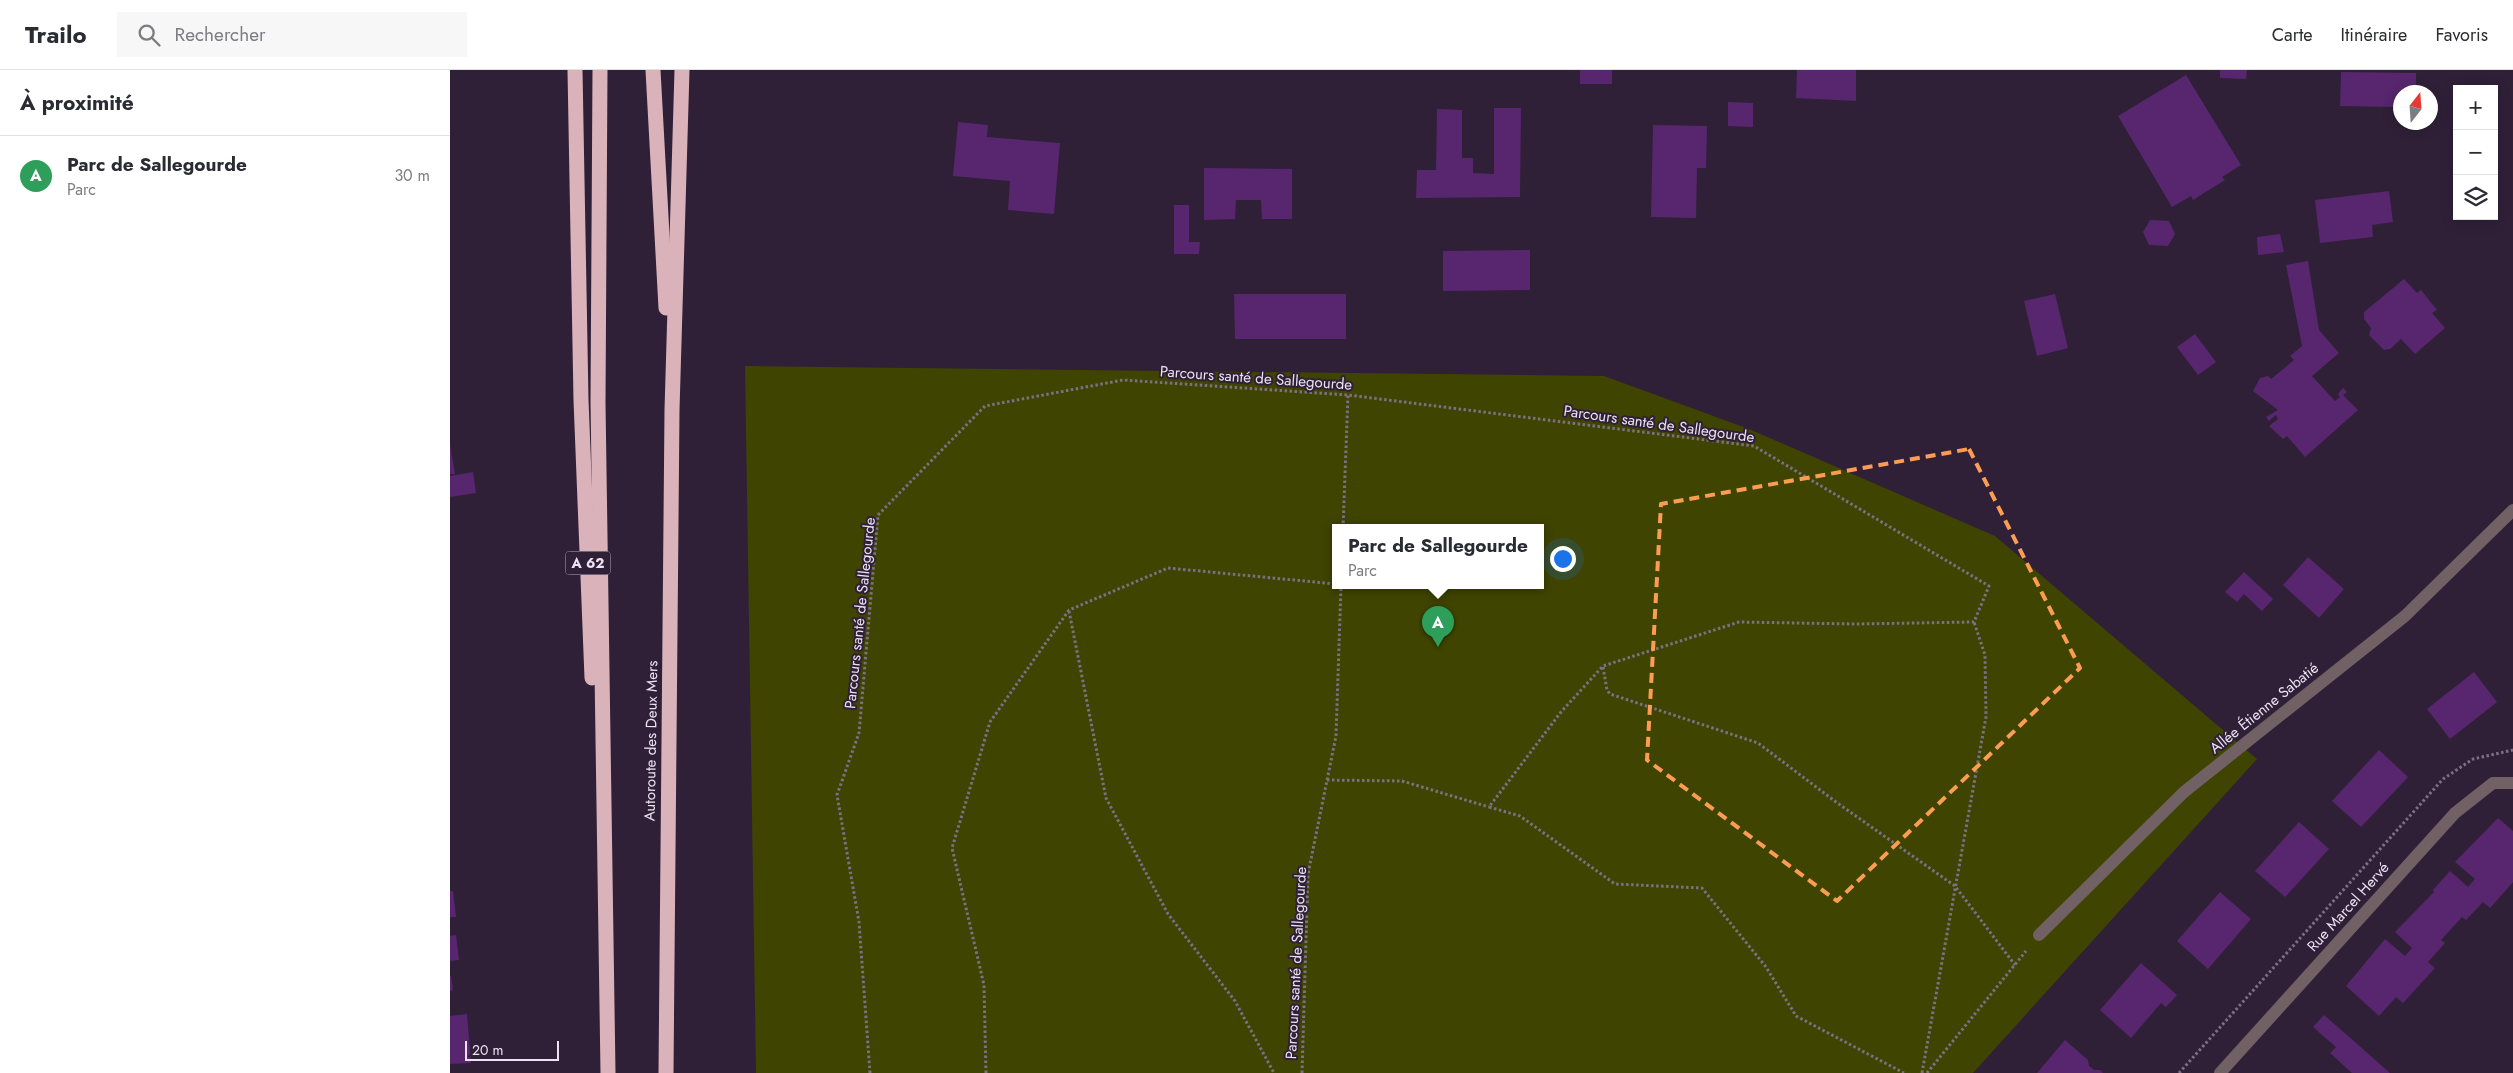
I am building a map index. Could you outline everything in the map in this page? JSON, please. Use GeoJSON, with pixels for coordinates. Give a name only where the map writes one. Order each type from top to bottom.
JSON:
{"type":"FeatureCollection","features":[{"type":"Feature","properties":{"kind":"highway","name":"A 62"},"geometry":{"type":"LineString","coordinates":[[575,70],[581,400],[608,1056]]}},
{"type":"Feature","properties":{"kind":"highway","name":"A 62"},"geometry":{"type":"LineString","coordinates":[[600,70],[598,403],[608,1073]]}},
{"type":"Feature","properties":{"kind":"highway"},"geometry":{"type":"LineString","coordinates":[[653,70],[672,410]]}},
{"type":"Feature","properties":{"kind":"highway"},"geometry":{"type":"LineString","coordinates":[[672,410],[682,70]]}},
{"type":"Feature","properties":{"kind":"highway","name":"Autoroute des Deux Mers"},"geometry":{"type":"LineString","coordinates":[[666,1073],[672,410]]}},
{"type":"Feature","properties":{"kind":"street","name":"Allée Étienne Sabatié"},"geometry":{"type":"LineString","coordinates":[[2039,935],[2184,792],[2404,616],[2513,510]]}},
{"type":"Feature","properties":{"kind":"street","name":"Rue Marcel Hervé"},"geometry":{"type":"LineString","coordinates":[[2220,1073],[2455,812],[2493,783],[2513,783]]}},
{"type":"Feature","properties":{"kind":"path","name":"Parcours santé de Sallegourde"},"geometry":{"type":"LineString","coordinates":[[870,1073],[859,922],[837,795],[859,733],[878,515],[985,406],[1123,380],[1348,395],[1754,446],[1989,586],[1974,622]]}},
{"type":"Feature","properties":{"kind":"path"},"geometry":{"type":"LineString","coordinates":[[1343,524],[1348,395]]}},
{"type":"Feature","properties":{"kind":"path"},"geometry":{"type":"LineString","coordinates":[[986,1073],[984,985],[952,848],[990,722],[1069,610],[1168,568],[1332,584]]}},
{"type":"Feature","properties":{"kind":"path","name":"Parcours santé de Sallegourde"},"geometry":{"type":"LineString","coordinates":[[1302,1073],[1308,874],[1336,736],[1341,589]]}},
{"type":"Feature","properties":{"kind":"path"},"geometry":{"type":"LineString","coordinates":[[1069,610],[1106,798],[1168,914],[1235,1001],[1274,1073]]}},
{"type":"Feature","properties":{"kind":"path"},"geometry":{"type":"LineString","coordinates":[[1489,807],[1561,712],[1603,666],[1739,622],[1855,624],[1974,622],[1985,655],[1986,717],[1922,1073]]}},
{"type":"Feature","properties":{"kind":"path"},"geometry":{"type":"LineString","coordinates":[[1603,666],[1607,690],[1610,694],[1758,742],[1836,802],[1955,886],[2015,965]]}},
{"type":"Feature","properties":{"kind":"path"},"geometry":{"type":"LineString","coordinates":[[2179,1073],[2443,779],[2474,759],[2513,750]]}},
{"type":"Feature","properties":{"kind":"path"},"geometry":{"type":"LineString","coordinates":[[1327,780],[1402,781],[1520,816],[1615,884],[1702,888],[1766,967],[1796,1016],[1904,1073]]}},
{"type":"Feature","properties":{"kind":"path"},"geometry":{"type":"LineString","coordinates":[[1927,1073],[2039,935]]}},
{"type":"Feature","properties":{"kind":"highlighted area"},"geometry":{"type":"Polygon","coordinates":[[[1969,449],[2080,668],[1837,901],[1647,760],[1661,504],[1969,449]]]}},
{"type":"Feature","properties":{"kind":"shaded area"},"geometry":{"type":"Polygon","coordinates":[[[745,366],[1604,376],[1749,429],[1995,536],[2257,759],[1973,1073],[756,1073],[745,366]]]}},
{"type":"Feature","properties":{"kind":"building"},"geometry":{"type":"Polygon","coordinates":[[[1580,70],[1612,70],[1612,84],[1580,84],[1580,70]]]}},
{"type":"Feature","properties":{"kind":"building"},"geometry":{"type":"Polygon","coordinates":[[[1797,70],[1856,70],[1856,101],[1796,98],[1797,70]]]}},
{"type":"Feature","properties":{"kind":"building"},"geometry":{"type":"Polygon","coordinates":[[[2220,70],[2247,70],[2246,79],[2220,78],[2220,70]]]}},
{"type":"Feature","properties":{"kind":"building"},"geometry":{"type":"Polygon","coordinates":[[[2341,72],[2416,73],[2416,85],[2393,85],[2393,107],[2340,106],[2341,72]]]}},
{"type":"Feature","properties":{"kind":"building"},"geometry":{"type":"Polygon","coordinates":[[[2186,75],[2241,165],[2222,177],[2225,180],[2193,200],[2191,196],[2172,207],[2118,116],[2186,75]]]}},
{"type":"Feature","properties":{"kind":"building"},"geometry":{"type":"Polygon","coordinates":[[[1728,102],[1753,103],[1753,127],[1728,126],[1728,102]]]}},
{"type":"Feature","properties":{"kind":"building"},"geometry":{"type":"Polygon","coordinates":[[[1494,108],[1521,108],[1520,197],[1416,198],[1417,170],[1436,170],[1437,109],[1462,110],[1462,158],[1473,158],[1473,173],[1494,174],[1494,108]]]}},
{"type":"Feature","properties":{"kind":"building"},"geometry":{"type":"Polygon","coordinates":[[[958,122],[988,125],[987,137],[1060,143],[1054,214],[1008,210],[1010,181],[953,176],[958,122]]]}},
{"type":"Feature","properties":{"kind":"building"},"geometry":{"type":"Polygon","coordinates":[[[1653,125],[1707,126],[1706,168],[1697,168],[1696,218],[1651,217],[1653,125]]]}},
{"type":"Feature","properties":{"kind":"building"},"geometry":{"type":"Polygon","coordinates":[[[1204,168],[1292,169],[1292,219],[1262,219],[1261,200],[1236,200],[1235,219],[1204,220],[1204,168]]]}},
{"type":"Feature","properties":{"kind":"building"},"geometry":{"type":"Polygon","coordinates":[[[2389,191],[2393,222],[2372,225],[2373,237],[2320,243],[2315,200],[2389,191]]]}},
{"type":"Feature","properties":{"kind":"building"},"geometry":{"type":"Polygon","coordinates":[[[1174,205],[1189,205],[1189,242],[1200,242],[1199,254],[1174,254],[1174,205]]]}},
{"type":"Feature","properties":{"kind":"building"},"geometry":{"type":"Polygon","coordinates":[[[2150,220],[2169,221],[2175,234],[2168,246],[2149,245],[2143,232],[2150,220]]]}},
{"type":"Feature","properties":{"kind":"building"},"geometry":{"type":"Polygon","coordinates":[[[2280,234],[2284,252],[2258,255],[2257,237],[2280,234]]]}},
{"type":"Feature","properties":{"kind":"building"},"geometry":{"type":"Polygon","coordinates":[[[1530,250],[1530,290],[1443,291],[1443,251],[1530,250]]]}},
{"type":"Feature","properties":{"kind":"building"},"geometry":{"type":"Polygon","coordinates":[[[2308,261],[2319,330],[2339,353],[2312,376],[2335,401],[2340,397],[2338,394],[2343,388],[2347,392],[2343,395],[2358,410],[2305,457],[2287,436],[2283,439],[2269,426],[2278,419],[2276,415],[2269,421],[2266,417],[2278,410],[2253,391],[2260,378],[2268,376],[2271,379],[2294,360],[2290,356],[2302,346],[2286,265],[2308,261]]]}},
{"type":"Feature","properties":{"kind":"building"},"geometry":{"type":"Polygon","coordinates":[[[2404,279],[2417,293],[2421,290],[2437,310],[2432,313],[2445,328],[2415,354],[2401,339],[2390,349],[2384,350],[2369,335],[2371,328],[2364,319],[2364,312],[2404,279]]]}},
{"type":"Feature","properties":{"kind":"building"},"geometry":{"type":"Polygon","coordinates":[[[1234,294],[1346,294],[1346,339],[1235,339],[1234,294]]]}},
{"type":"Feature","properties":{"kind":"building"},"geometry":{"type":"Polygon","coordinates":[[[2055,294],[2068,348],[2037,356],[2024,301],[2055,294]]]}},
{"type":"Feature","properties":{"kind":"building"},"geometry":{"type":"Polygon","coordinates":[[[2195,334],[2216,362],[2198,375],[2177,347],[2195,334]]]}},
{"type":"Feature","properties":{"kind":"building"},"geometry":{"type":"Polygon","coordinates":[[[450,445],[455,474],[450,474],[450,445]]]}},
{"type":"Feature","properties":{"kind":"building"},"geometry":{"type":"Polygon","coordinates":[[[473,472],[476,493],[450,497],[450,476],[473,472]]]}},
{"type":"Feature","properties":{"kind":"building"},"geometry":{"type":"Polygon","coordinates":[[[2308,557],[2344,589],[2319,618],[2283,585],[2308,557]]]}},
{"type":"Feature","properties":{"kind":"building"},"geometry":{"type":"Polygon","coordinates":[[[2244,572],[2273,599],[2262,611],[2244,594],[2237,602],[2225,592],[2244,572]]]}},
{"type":"Feature","properties":{"kind":"building"},"geometry":{"type":"Polygon","coordinates":[[[2474,672],[2497,702],[2450,739],[2427,709],[2474,672]]]}},
{"type":"Feature","properties":{"kind":"building"},"geometry":{"type":"Polygon","coordinates":[[[2379,750],[2408,777],[2361,827],[2332,801],[2379,750]]]}},
{"type":"Feature","properties":{"kind":"building"},"geometry":{"type":"Polygon","coordinates":[[[2498,818],[2513,831],[2513,882],[2490,908],[2483,902],[2466,920],[2462,917],[2441,940],[2445,943],[2428,962],[2435,968],[2403,1003],[2396,997],[2379,1016],[2346,986],[2385,939],[2405,956],[2412,948],[2395,932],[2434,892],[2433,890],[2450,871],[2468,887],[2475,879],[2455,862],[2498,818]]]}},
{"type":"Feature","properties":{"kind":"building"},"geometry":{"type":"Polygon","coordinates":[[[2299,822],[2329,849],[2285,897],[2255,871],[2299,822]]]}},
{"type":"Feature","properties":{"kind":"building"},"geometry":{"type":"Polygon","coordinates":[[[450,891],[453,891],[456,917],[450,917],[450,891]]]}},
{"type":"Feature","properties":{"kind":"building"},"geometry":{"type":"Polygon","coordinates":[[[2220,892],[2251,919],[2208,969],[2177,941],[2220,892]]]}},
{"type":"Feature","properties":{"kind":"building"},"geometry":{"type":"Polygon","coordinates":[[[456,935],[459,960],[450,961],[450,936],[456,935]]]}},
{"type":"Feature","properties":{"kind":"building"},"geometry":{"type":"Polygon","coordinates":[[[2141,963],[2177,995],[2166,1007],[2161,1003],[2131,1038],[2100,1010],[2141,963]]]}},
{"type":"Feature","properties":{"kind":"building"},"geometry":{"type":"Polygon","coordinates":[[[450,976],[453,990],[450,991],[450,976]]]}},
{"type":"Feature","properties":{"kind":"building"},"geometry":{"type":"Polygon","coordinates":[[[467,1014],[471,1063],[450,1064],[450,1016],[467,1014]]]}},
{"type":"Feature","properties":{"kind":"building"},"geometry":{"type":"Polygon","coordinates":[[[2324,1015],[2390,1073],[2352,1073],[2330,1053],[2336,1047],[2313,1027],[2324,1015]]]}},
{"type":"Feature","properties":{"kind":"building"},"geometry":{"type":"Polygon","coordinates":[[[2065,1040],[2088,1060],[2089,1066],[2103,1073],[2037,1073],[2065,1040]]]}},
{"type":"Feature","properties":{"kind":"place","name":"Parc de Sallegourde"},"geometry":{"type":"Point","coordinates":[1438,647]}}]}
